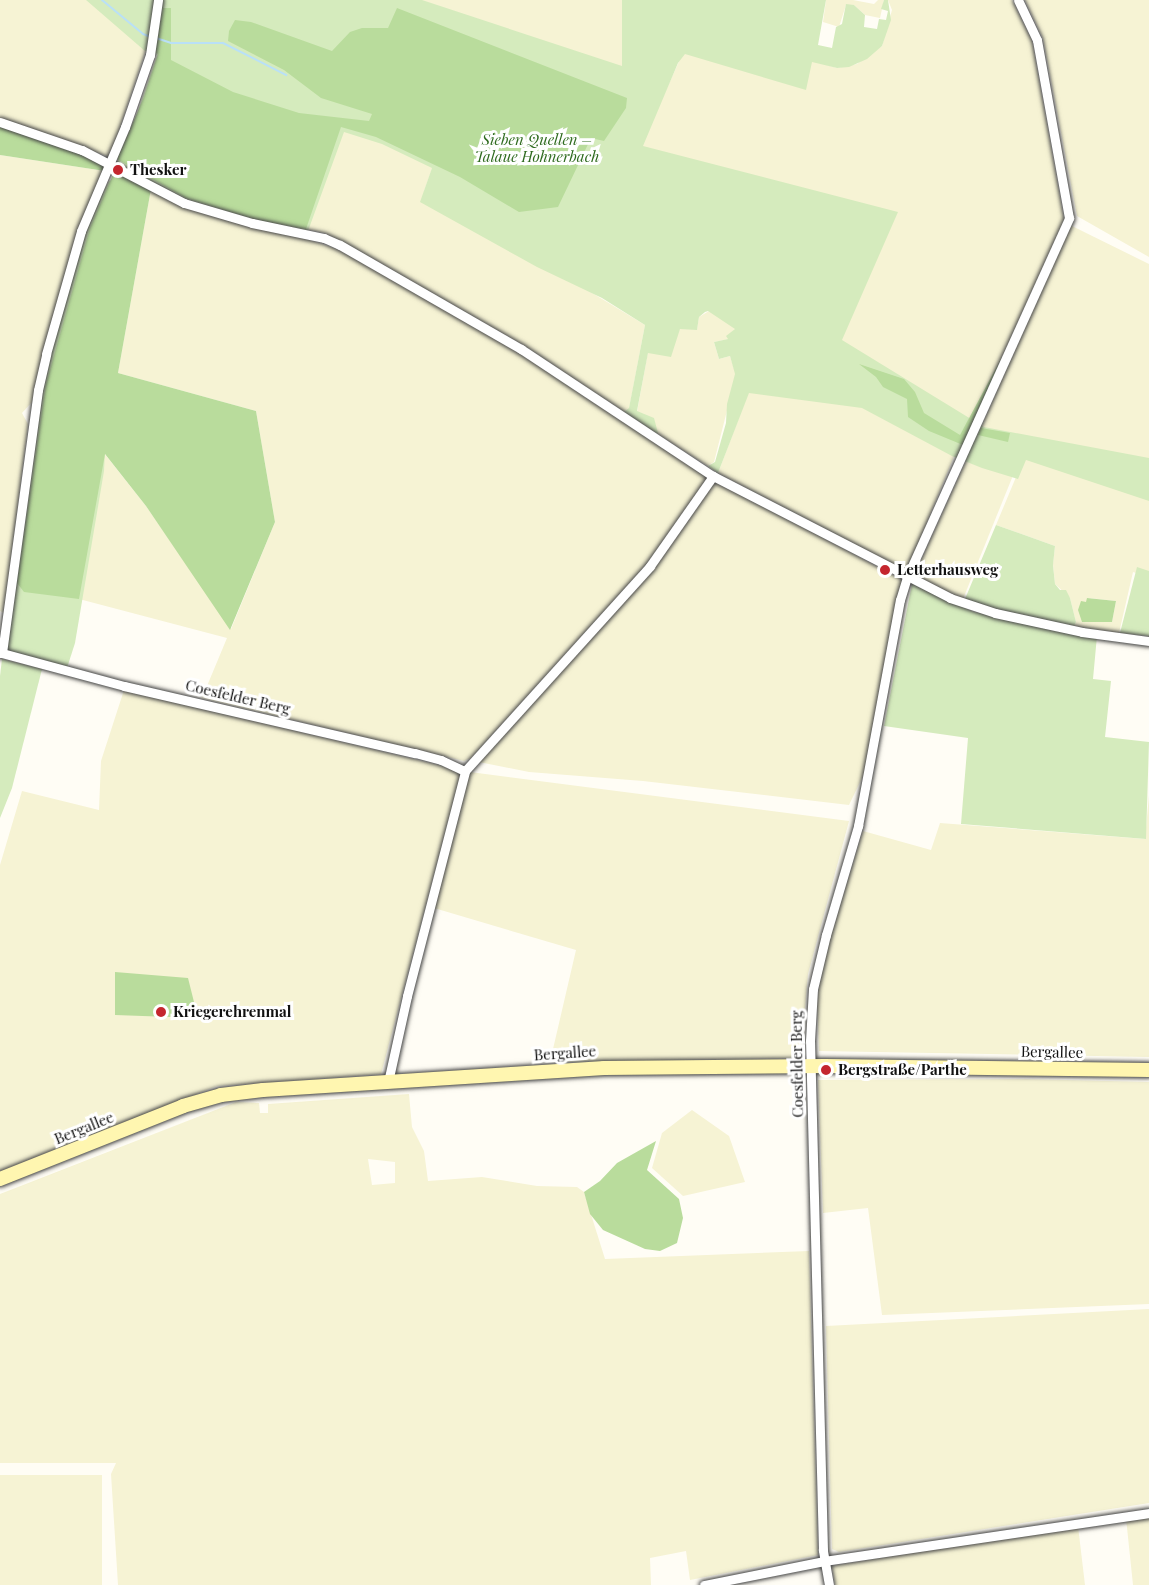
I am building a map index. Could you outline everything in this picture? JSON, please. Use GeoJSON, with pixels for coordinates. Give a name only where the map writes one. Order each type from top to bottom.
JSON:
{"type":"FeatureCollection","features":[{"type":"Feature","properties":{"kind":"street"},"geometry":{"type":"LineString","coordinates":[[1,653],[36,401],[46,354],[81,231],[111,163],[150,55],[158,0]]}},
{"type":"Feature","properties":{"kind":"street","name":"Coesfelder Berg"},"geometry":{"type":"LineString","coordinates":[[829,1585],[824,1561],[811,1012],[818,964],[858,826],[900,600],[907,577],[1069,218],[1037,40],[1018,0]]}},
{"type":"Feature","properties":{"kind":"street"},"geometry":{"type":"LineString","coordinates":[[0,122],[47,136],[111,163],[184,202],[252,223],[315,236],[340,245],[529,354],[713,476],[907,577],[973,607],[1082,632],[1149,641]]}},
{"type":"Feature","properties":{"kind":"street"},"geometry":{"type":"LineString","coordinates":[[388,1082],[407,996],[465,771],[651,566],[713,476]]}},
{"type":"Feature","properties":{"kind":"street","name":"Coesfelder Berg"},"geometry":{"type":"LineString","coordinates":[[1,653],[124,686],[415,753],[441,760],[465,771]]}},
{"type":"Feature","properties":{"kind":"street","name":"Bergallee"},"geometry":{"type":"LineString","coordinates":[[0,1179],[209,1098],[263,1090],[604,1068],[811,1066],[1149,1070]]}},
{"type":"Feature","properties":{"kind":"street"},"geometry":{"type":"LineString","coordinates":[[704,1585],[824,1561],[1149,1513]]}},
{"type":"Feature","properties":{"kind":"shaded area"},"geometry":{"type":"Polygon","coordinates":[[[0,0],[93,0],[147,46],[110,157],[0,118],[0,0]]]}},
{"type":"Feature","properties":{"kind":"shaded area"},"geometry":{"type":"Polygon","coordinates":[[[417,0],[626,0],[627,71],[417,0]]]}},
{"type":"Feature","properties":{"kind":"shaded area"},"geometry":{"type":"Polygon","coordinates":[[[826,0],[853,0],[874,4],[878,0],[884,0],[880,18],[865,15],[854,5],[846,5],[839,27],[823,22],[826,0]]]}},
{"type":"Feature","properties":{"kind":"shaded area"},"geometry":{"type":"Polygon","coordinates":[[[888,0],[1012,0],[1032,41],[1064,220],[1003,355],[964,432],[908,568],[902,569],[718,473],[774,325],[639,150],[695,26],[837,68],[857,64],[882,46],[892,10],[888,0]]]}},
{"type":"Feature","properties":{"kind":"shaded area"},"geometry":{"type":"Polygon","coordinates":[[[1025,0],[1149,0],[1149,257],[1077,216],[1043,38],[1025,0]]]}},
{"type":"Feature","properties":{"kind":"shaded area"},"geometry":{"type":"Polygon","coordinates":[[[341,127],[376,137],[433,166],[424,191],[645,325],[629,409],[624,412],[523,345],[346,244],[325,233],[306,229],[341,127]]]}},
{"type":"Feature","properties":{"kind":"shaded area"},"geometry":{"type":"Polygon","coordinates":[[[0,155],[105,171],[34,400],[22,413],[28,424],[4,613],[0,611],[0,155]]]}},
{"type":"Feature","properties":{"kind":"shaded area"},"geometry":{"type":"Polygon","coordinates":[[[151,189],[343,251],[519,351],[705,474],[707,481],[647,564],[471,758],[464,761],[202,698],[227,638],[79,599],[104,453],[146,506],[231,629],[275,522],[256,411],[118,373],[151,189]]]}},
{"type":"Feature","properties":{"kind":"shaded area"},"geometry":{"type":"Polygon","coordinates":[[[1070,225],[1149,264],[1149,459],[981,428],[1070,225]]]}},
{"type":"Feature","properties":{"kind":"shaded area"},"geometry":{"type":"Polygon","coordinates":[[[709,311],[738,327],[727,336],[729,339],[714,342],[719,359],[730,356],[736,375],[714,462],[708,466],[656,433],[637,412],[648,352],[680,329],[697,329],[699,317],[709,311]]]}},
{"type":"Feature","properties":{"kind":"shaded area"},"geometry":{"type":"Polygon","coordinates":[[[1024,458],[1149,500],[1149,577],[1133,572],[1119,633],[1074,626],[1076,622],[1070,598],[1055,584],[1053,564],[1055,546],[996,525],[1024,458]],[[1088,598],[1087,602],[1097,622],[1112,622],[1116,601],[1088,598]]]}},
{"type":"Feature","properties":{"kind":"shaded area"},"geometry":{"type":"Polygon","coordinates":[[[966,461],[1014,473],[963,599],[914,576],[966,461]]]}},
{"type":"Feature","properties":{"kind":"shaded area"},"geometry":{"type":"Polygon","coordinates":[[[716,481],[902,580],[864,774],[849,805],[643,781],[529,772],[479,762],[652,568],[712,482],[716,481]]]}},
{"type":"Feature","properties":{"kind":"shaded area"},"geometry":{"type":"Polygon","coordinates":[[[124,690],[455,769],[460,776],[381,1074],[217,1086],[0,1171],[0,865],[22,791],[99,810],[101,761],[124,690]]]}},
{"type":"Feature","properties":{"kind":"shaded area"},"geometry":{"type":"Polygon","coordinates":[[[470,772],[849,821],[808,974],[801,1058],[550,1062],[576,950],[434,908],[470,772]]]}},
{"type":"Feature","properties":{"kind":"shaded area"},"geometry":{"type":"Polygon","coordinates":[[[1149,795],[1149,1057],[819,1051],[817,1000],[825,955],[863,831],[931,850],[940,823],[1145,839],[1149,795]]]}},
{"type":"Feature","properties":{"kind":"shaded area"},"geometry":{"type":"Polygon","coordinates":[[[1025,1079],[1149,1082],[1149,1304],[882,1315],[868,1208],[823,1213],[818,1080],[1025,1079]]]}},
{"type":"Feature","properties":{"kind":"shaded area"},"geometry":{"type":"Polygon","coordinates":[[[409,1094],[412,1127],[424,1151],[428,1181],[482,1177],[537,1186],[577,1187],[584,1192],[605,1259],[809,1251],[818,1555],[690,1580],[686,1551],[650,1558],[651,1585],[118,1585],[111,1474],[116,1463],[0,1463],[0,1194],[236,1102],[259,1103],[260,1113],[268,1113],[268,1104],[409,1094]],[[368,1159],[372,1185],[395,1183],[395,1162],[368,1159]]]}},
{"type":"Feature","properties":{"kind":"shaded area"},"geometry":{"type":"Polygon","coordinates":[[[692,1110],[729,1136],[745,1182],[683,1196],[652,1168],[662,1133],[692,1110]]]}},
{"type":"Feature","properties":{"kind":"shaded area"},"geometry":{"type":"Polygon","coordinates":[[[1149,1309],[1149,1503],[839,1552],[832,1549],[826,1326],[1149,1309]]]}},
{"type":"Feature","properties":{"kind":"shaded area"},"geometry":{"type":"Polygon","coordinates":[[[0,1475],[102,1475],[102,1585],[0,1585],[0,1475]]]}},
{"type":"Feature","properties":{"kind":"shaded area"},"geometry":{"type":"Polygon","coordinates":[[[1149,1516],[1149,1585],[1133,1585],[1126,1518],[1149,1516]]]}},
{"type":"Feature","properties":{"kind":"shaded area"},"geometry":{"type":"Polygon","coordinates":[[[1078,1526],[1085,1585],[835,1585],[832,1566],[1078,1526]]]}},
{"type":"Feature","properties":{"kind":"green space","name":"Sieben Quellen – Talaue Hohnerbach"},"geometry":{"type":"Polygon","coordinates":[[[86,0],[422,0],[622,66],[622,0],[826,0],[818,45],[832,48],[836,27],[842,24],[846,4],[854,5],[865,15],[864,27],[877,29],[879,19],[886,20],[888,11],[881,9],[884,0],[888,0],[891,20],[882,46],[867,59],[849,67],[837,68],[812,62],[806,90],[685,54],[678,63],[643,146],[898,212],[842,340],[984,427],[1149,458],[1149,501],[1026,460],[1018,479],[982,468],[952,456],[862,408],[749,393],[718,473],[708,466],[715,462],[726,423],[727,404],[735,374],[730,356],[719,359],[714,342],[728,339],[726,336],[735,329],[708,311],[699,317],[697,330],[680,329],[671,357],[648,353],[637,411],[654,418],[658,433],[656,433],[624,412],[629,408],[645,325],[602,298],[537,267],[420,202],[432,168],[382,144],[344,132],[308,231],[252,221],[185,201],[115,164],[123,155],[157,55],[145,51],[86,0]]]}},
{"type":"Feature","properties":{"kind":"green space"},"geometry":{"type":"Polygon","coordinates":[[[163,8],[171,8],[171,60],[233,92],[299,113],[369,121],[372,114],[321,98],[284,70],[228,41],[229,31],[235,20],[251,22],[332,51],[350,32],[362,28],[388,28],[397,8],[627,98],[626,108],[604,141],[591,138],[558,207],[519,212],[460,177],[376,137],[341,127],[306,229],[253,219],[186,198],[117,159],[144,97],[158,54],[155,52],[163,8]]]}},
{"type":"Feature","properties":{"kind":"green space"},"geometry":{"type":"Polygon","coordinates":[[[0,126],[56,142],[106,164],[105,171],[0,155],[0,126]]]}},
{"type":"Feature","properties":{"kind":"green space"},"geometry":{"type":"Polygon","coordinates":[[[115,170],[151,189],[118,373],[256,411],[275,522],[230,630],[146,506],[105,454],[79,599],[24,592],[17,583],[46,384],[90,228],[115,170]]]}},
{"type":"Feature","properties":{"kind":"green space"},"geometry":{"type":"Polygon","coordinates":[[[119,177],[104,471],[75,643],[67,668],[4,652],[38,399],[82,232],[109,181],[119,177]]]}},
{"type":"Feature","properties":{"kind":"green space"},"geometry":{"type":"Polygon","coordinates":[[[1003,355],[963,445],[929,431],[908,417],[907,399],[883,387],[876,377],[859,364],[904,379],[915,392],[924,413],[960,435],[1003,355]]]}},
{"type":"Feature","properties":{"kind":"green space"},"geometry":{"type":"Polygon","coordinates":[[[981,428],[1010,433],[1008,442],[978,435],[981,428]]]}},
{"type":"Feature","properties":{"kind":"green space"},"geometry":{"type":"Polygon","coordinates":[[[996,525],[1055,546],[1053,565],[1055,584],[1060,590],[1066,590],[1070,598],[1076,622],[1074,626],[978,605],[965,599],[996,525]]]}},
{"type":"Feature","properties":{"kind":"green space"},"geometry":{"type":"Polygon","coordinates":[[[1137,567],[1149,571],[1149,636],[1120,633],[1137,567]]]}},
{"type":"Feature","properties":{"kind":"green space"},"geometry":{"type":"Polygon","coordinates":[[[912,584],[974,612],[1097,636],[1093,679],[1111,681],[1105,737],[1149,742],[1146,839],[961,824],[968,738],[884,726],[912,584]]]}},
{"type":"Feature","properties":{"kind":"green space"},"geometry":{"type":"Polygon","coordinates":[[[1087,598],[1116,601],[1112,622],[1082,622],[1078,610],[1081,601],[1086,602],[1087,598]]]}},
{"type":"Feature","properties":{"kind":"green space"},"geometry":{"type":"Polygon","coordinates":[[[2,659],[42,669],[12,788],[0,818],[0,676],[2,659]]]}},
{"type":"Feature","properties":{"kind":"green space"},"geometry":{"type":"Polygon","coordinates":[[[115,972],[188,978],[198,1018],[115,1015],[115,972]]]}},
{"type":"Feature","properties":{"kind":"green space"},"geometry":{"type":"Polygon","coordinates":[[[656,1141],[647,1170],[679,1199],[683,1218],[677,1243],[660,1251],[645,1249],[603,1230],[590,1214],[584,1192],[600,1181],[617,1163],[656,1141]]]}},
{"type":"Feature","properties":{"kind":"waterway"},"geometry":{"type":"LineString","coordinates":[[102,0],[143,34],[151,37]]}},
{"type":"Feature","properties":{"kind":"waterway"},"geometry":{"type":"LineString","coordinates":[[156,38],[171,43],[223,43],[286,75]]}},
{"type":"Feature","properties":{"kind":"place","name":"Thesker"},"geometry":{"type":"Point","coordinates":[118,170]}},
{"type":"Feature","properties":{"kind":"place","name":"Letterhausweg"},"geometry":{"type":"Point","coordinates":[885,570]}},
{"type":"Feature","properties":{"kind":"place","name":"Kriegerehrenmal"},"geometry":{"type":"Point","coordinates":[161,1012]}},
{"type":"Feature","properties":{"kind":"place","name":"Bergstraße/Parthe"},"geometry":{"type":"Point","coordinates":[826,1070]}}]}
